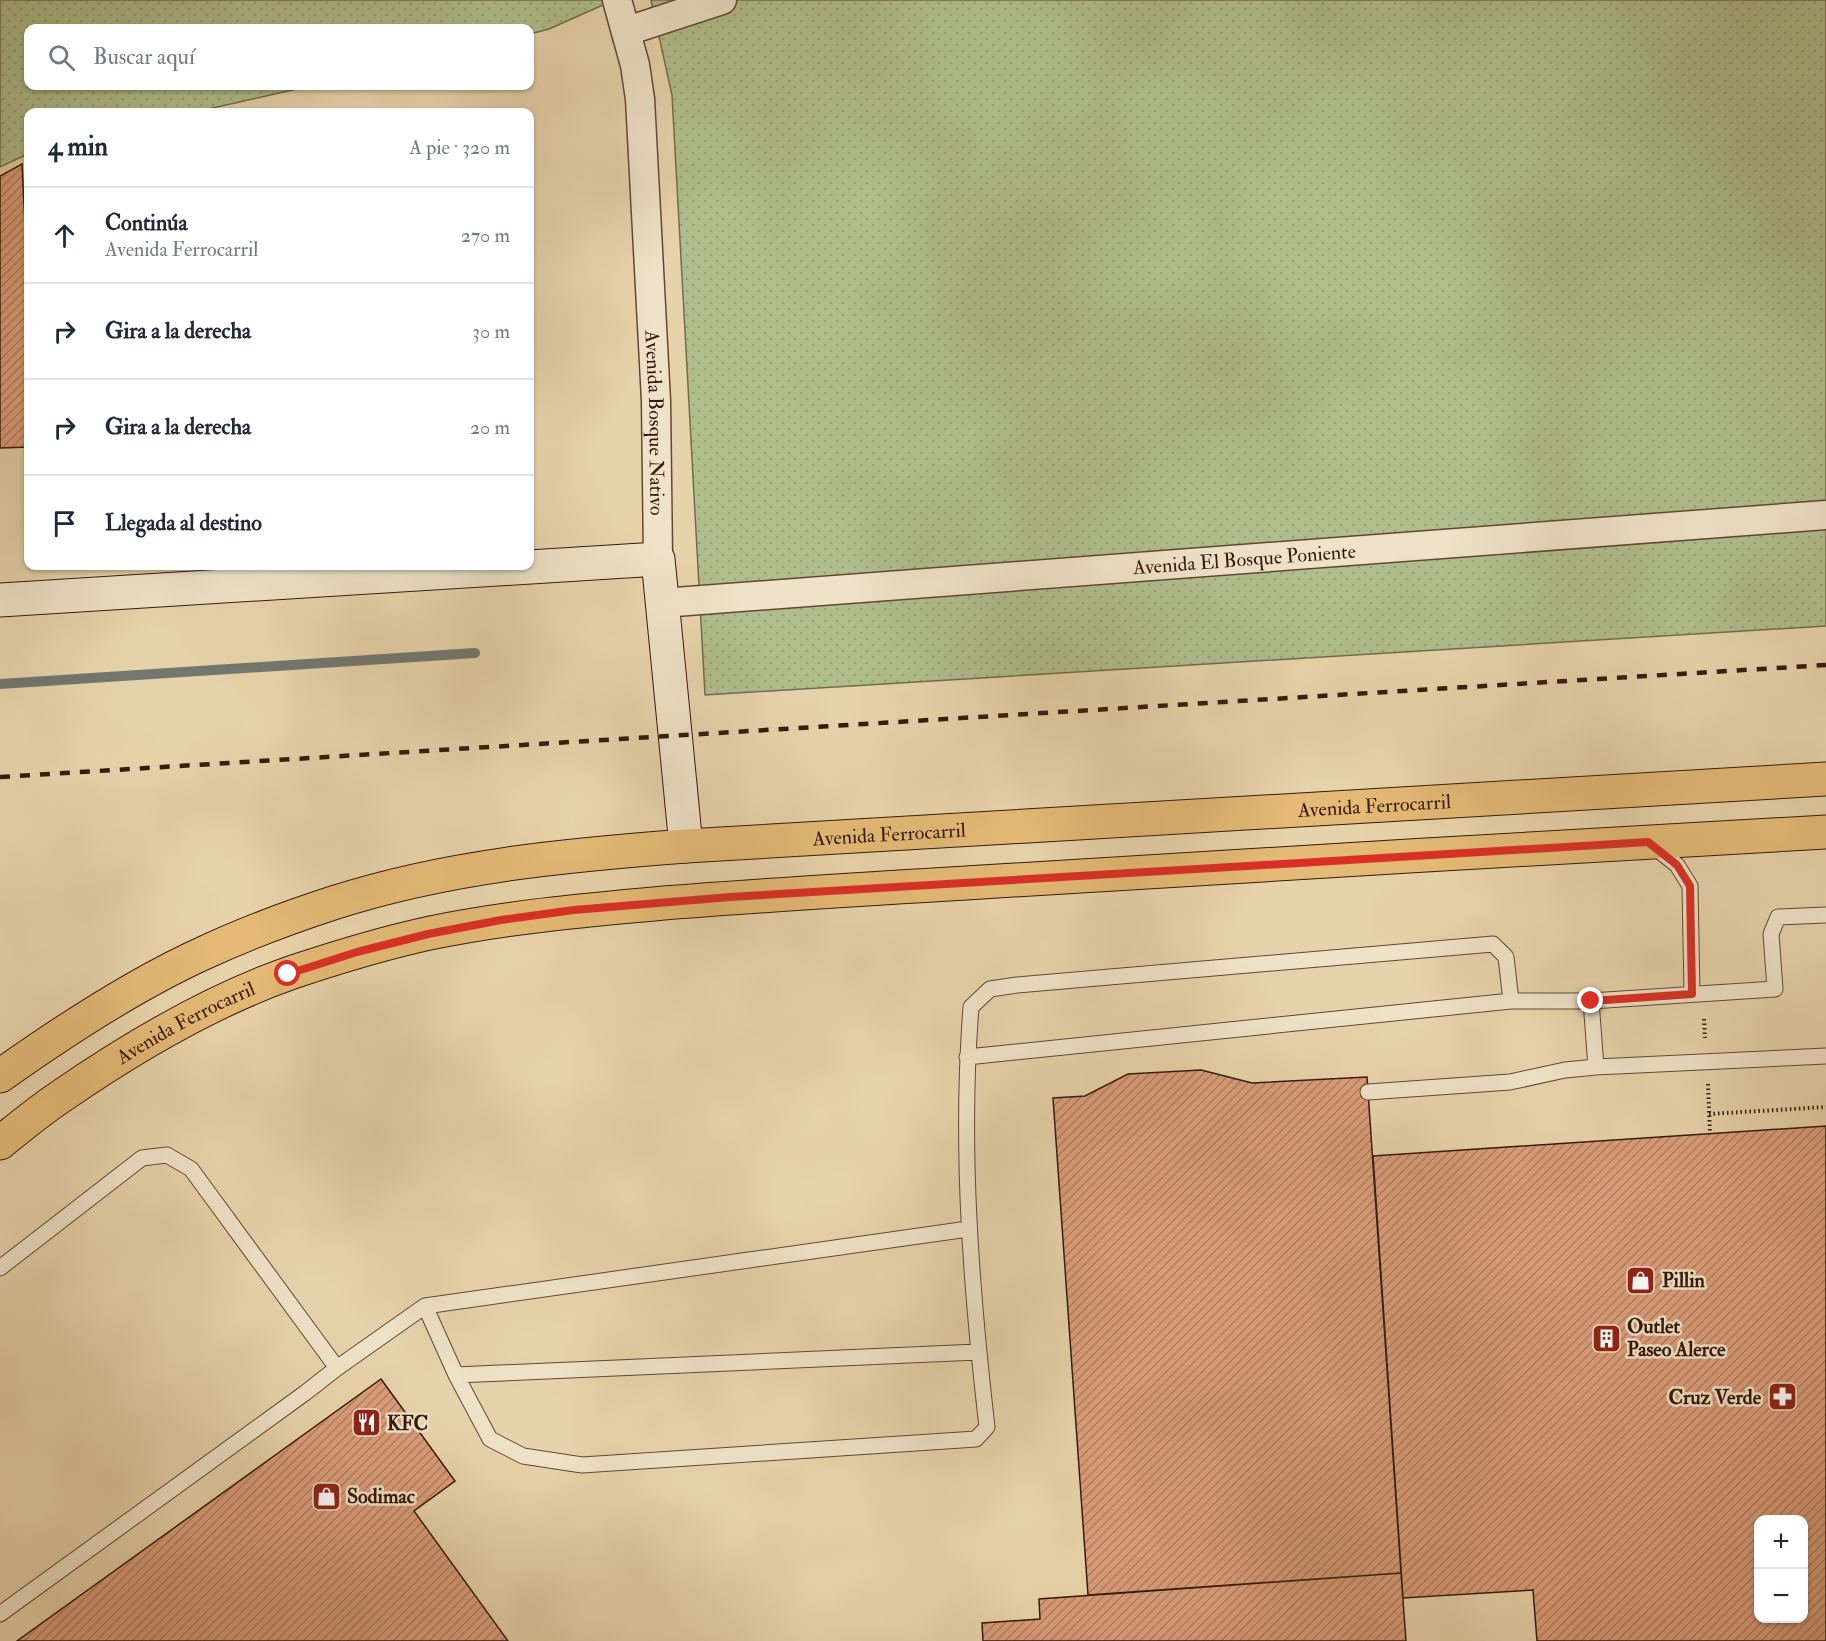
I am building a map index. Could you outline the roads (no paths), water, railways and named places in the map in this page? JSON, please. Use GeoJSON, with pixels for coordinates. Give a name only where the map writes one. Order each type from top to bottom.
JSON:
{"type":"FeatureCollection","features":[{"type":"Feature","properties":{"kind":"main road","name":"Avenida Ferrocarril"},"geometry":{"type":"LineString","coordinates":[[0,1076],[26,1057],[133,991],[205,952],[335,903],[404,885],[486,868],[545,859],[686,846],[1826,779]]}},
{"type":"Feature","properties":{"kind":"main road","name":"Avenida Ferrocarril"},"geometry":{"type":"LineString","coordinates":[[0,1143],[56,1099],[111,1063],[167,1030],[257,986],[357,952],[428,934],[501,920],[574,910],[730,897],[1826,832]]}},
{"type":"Feature","properties":{"kind":"street","name":"Avenida Bosque Nativo"},"geometry":{"type":"LineString","coordinates":[[617,0],[635,65],[640,99],[656,401],[658,559],[686,846]]}},
{"type":"Feature","properties":{"kind":"street"},"geometry":{"type":"LineString","coordinates":[[627,31],[722,0]]}},
{"type":"Feature","properties":{"kind":"street","name":"Avenida El Bosque Poniente"},"geometry":{"type":"LineString","coordinates":[[662,603],[1826,515]]}},
{"type":"Feature","properties":{"kind":"street"},"geometry":{"type":"LineString","coordinates":[[534,567],[658,559]]}},
{"type":"Feature","properties":{"kind":"street"},"geometry":{"type":"LineString","coordinates":[[0,600],[481,570]]}},
{"type":"Feature","properties":{"kind":"lane"},"geometry":{"type":"LineString","coordinates":[[1648,842],[1677,865],[1690,886],[1692,994]]}},
{"type":"Feature","properties":{"kind":"lane"},"geometry":{"type":"LineString","coordinates":[[967,1057],[1511,1001],[1591,1001],[1775,989],[1771,934],[1778,917],[1826,915]]}},
{"type":"Feature","properties":{"kind":"lane"},"geometry":{"type":"LineString","coordinates":[[425,1306],[456,1375],[490,1439],[523,1456],[582,1465],[976,1439],[987,1427],[968,1229],[967,1057],[971,1007],[990,989],[1493,944],[1506,957],[1511,1001]]}},
{"type":"Feature","properties":{"kind":"lane"},"geometry":{"type":"LineString","coordinates":[[1591,1001],[1596,1066]]}},
{"type":"Feature","properties":{"kind":"lane"},"geometry":{"type":"LineString","coordinates":[[1368,1092],[1510,1082],[1596,1066],[1826,1056]]}},
{"type":"Feature","properties":{"kind":"lane"},"geometry":{"type":"LineString","coordinates":[[0,1268],[142,1158],[167,1155],[191,1169],[337,1368]]}},
{"type":"Feature","properties":{"kind":"lane"},"geometry":{"type":"LineString","coordinates":[[0,1614],[425,1306],[968,1229]]}},
{"type":"Feature","properties":{"kind":"lane"},"geometry":{"type":"LineString","coordinates":[[456,1375],[978,1352]]}},
{"type":"Feature","properties":{"kind":"waterway"},"geometry":{"type":"LineString","coordinates":[[0,684],[475,653]]}},
{"type":"Feature","properties":{"kind":"railway"},"geometry":{"type":"LineString","coordinates":[[0,777],[1826,665]]}},
{"type":"Feature","properties":{"kind":"place","name":"Pillin"},"geometry":{"type":"Point","coordinates":[1641,1280]}},
{"type":"Feature","properties":{"kind":"place","name":"Outlet Paseo Alerce"},"geometry":{"type":"Point","coordinates":[1606,1338]}},
{"type":"Feature","properties":{"kind":"place","name":"Cruz Verde"},"geometry":{"type":"Point","coordinates":[1782,1397]}},
{"type":"Feature","properties":{"kind":"place","name":"KFC"},"geometry":{"type":"Point","coordinates":[366,1423]}},
{"type":"Feature","properties":{"kind":"place","name":"Sodimac"},"geometry":{"type":"Point","coordinates":[326,1496]}}]}
